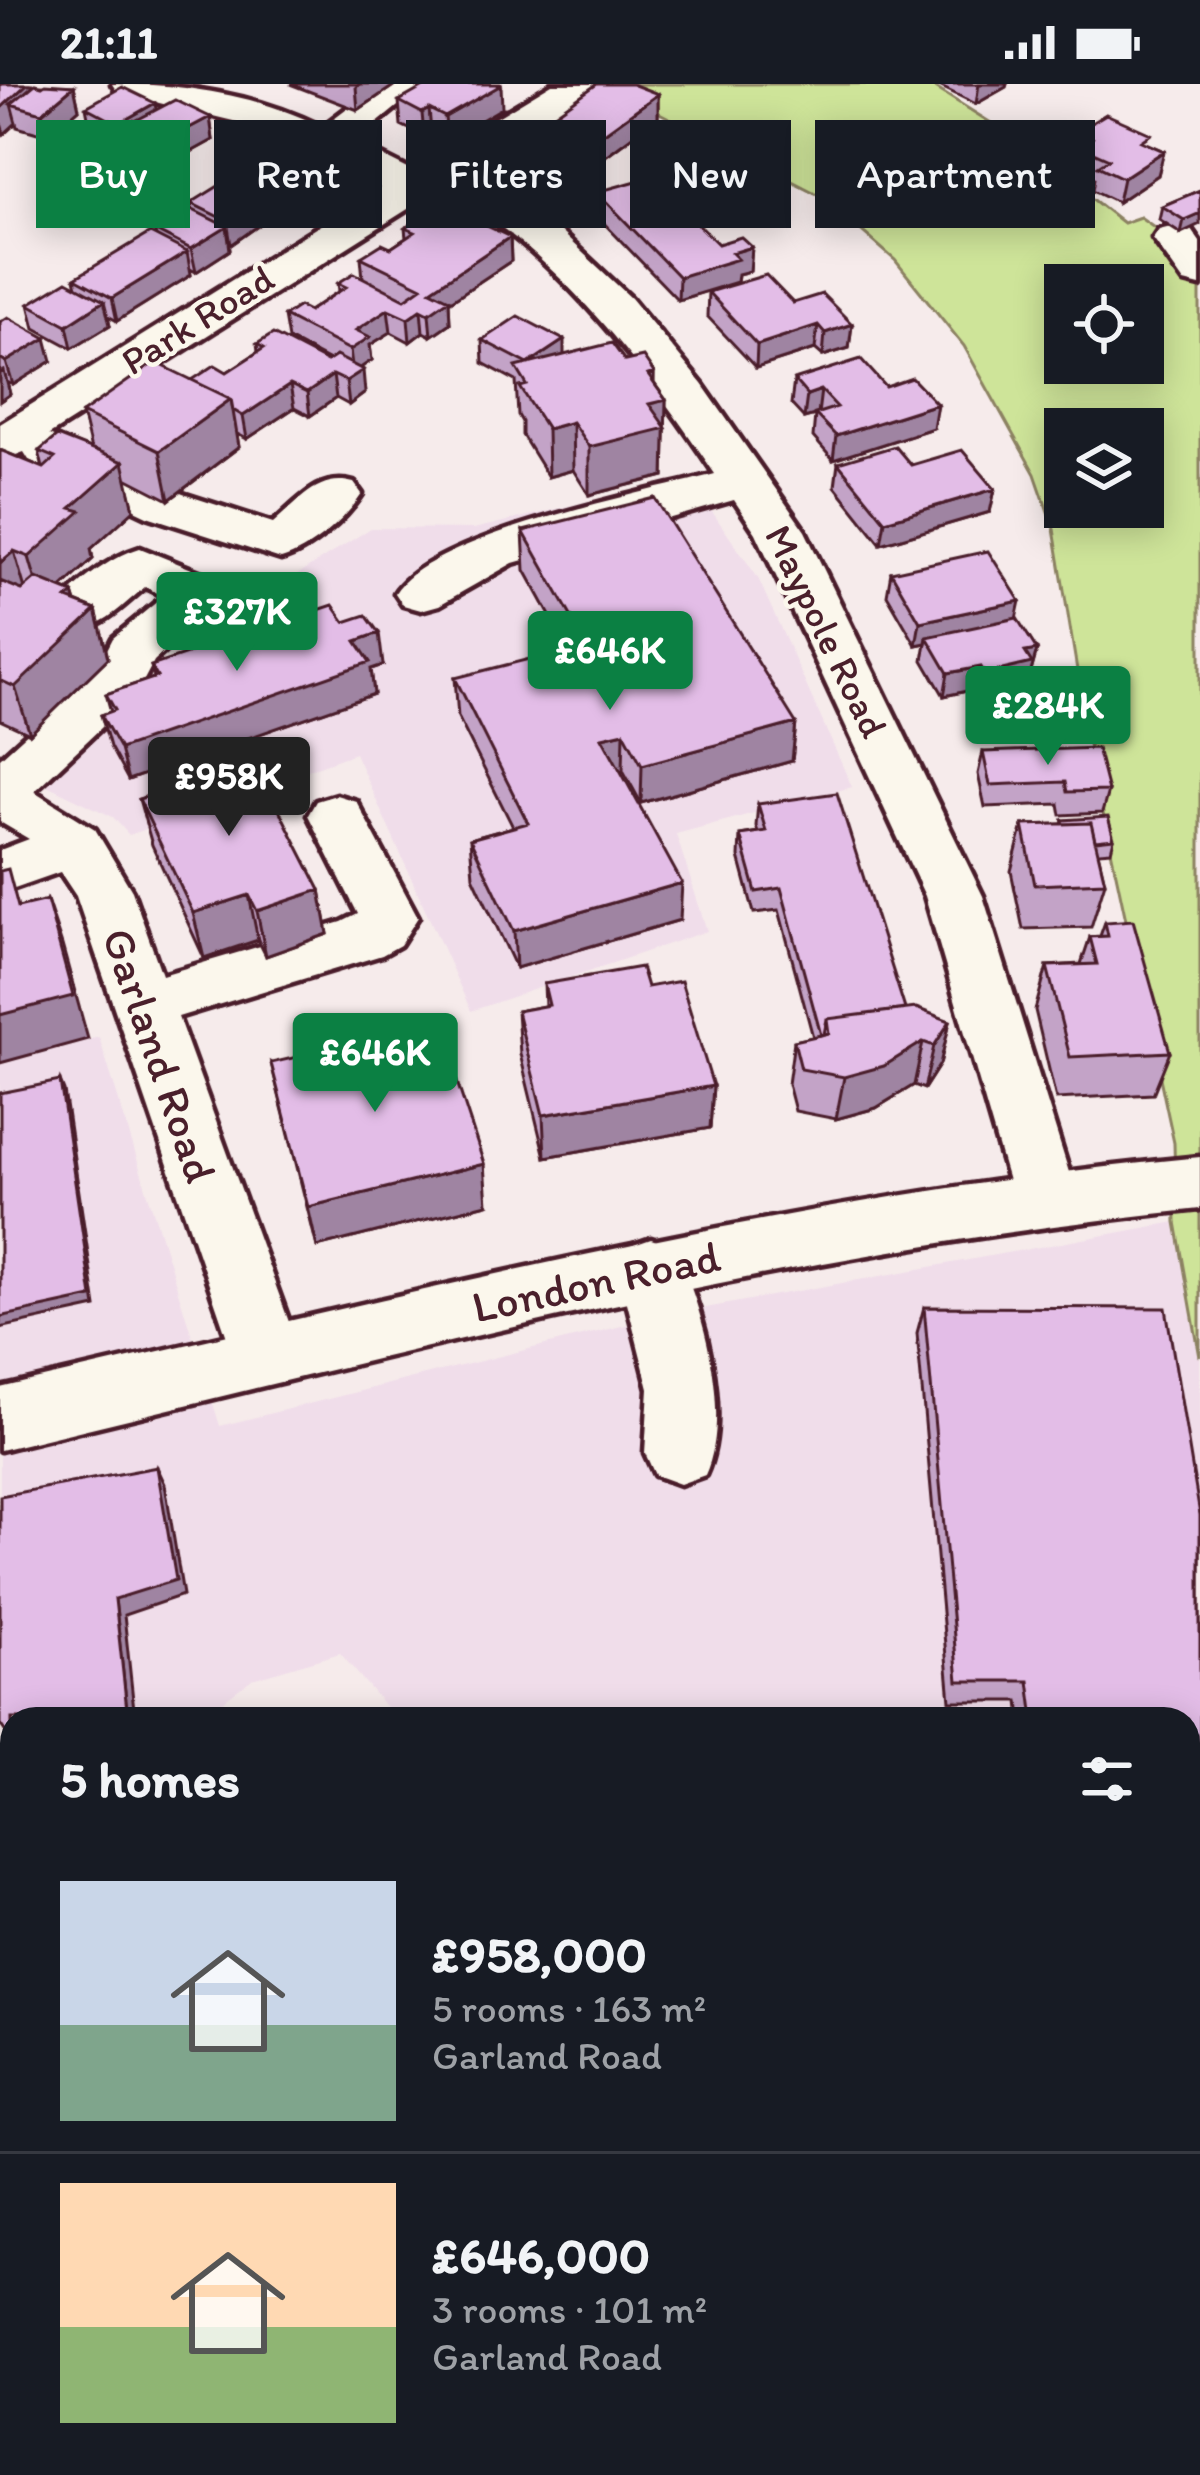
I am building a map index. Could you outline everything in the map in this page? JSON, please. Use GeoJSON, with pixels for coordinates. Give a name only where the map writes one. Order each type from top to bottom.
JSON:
{"type":"FeatureCollection","features":[{"type":"Feature","properties":{"kind":"main road","name":"Maypole Road"},"geometry":{"type":"LineString","coordinates":[[132,84],[276,120]]}},
{"type":"Feature","properties":{"kind":"main road"},"geometry":{"type":"LineString","coordinates":[[357,120],[405,84]]}},
{"type":"Feature","properties":{"kind":"main road","name":"Park Road"},"geometry":{"type":"LineString","coordinates":[[522,120],[581,84]]}},
{"type":"Feature","properties":{"kind":"main road","name":"Park Road"},"geometry":{"type":"LineString","coordinates":[[8,440],[406,191]]}},
{"type":"Feature","properties":{"kind":"main road","name":"Maypole Road"},"geometry":{"type":"LineString","coordinates":[[528,228],[568,261],[645,343],[736,466],[806,579],[954,896],[1045,1198]]}},
{"type":"Feature","properties":{"kind":"main road"},"geometry":{"type":"LineString","coordinates":[[8,440],[165,505],[281,543],[337,494]]}},
{"type":"Feature","properties":{"kind":"main road"},"geometry":{"type":"LineString","coordinates":[[542,494],[736,466]]}},
{"type":"Feature","properties":{"kind":"main road"},"geometry":{"type":"LineString","coordinates":[[421,593],[496,551],[736,466]]}},
{"type":"Feature","properties":{"kind":"main road"},"geometry":{"type":"LineString","coordinates":[[0,794],[117,682],[132,651],[201,592],[140,565],[79,614]]}},
{"type":"Feature","properties":{"kind":"main road","name":"Garland Road"},"geometry":{"type":"LineString","coordinates":[[0,794],[44,818],[75,844],[104,892],[267,1354]]}},
{"type":"Feature","properties":{"kind":"main road"},"geometry":{"type":"LineString","coordinates":[[142,1004],[361,939],[380,929],[388,916],[336,815]]}},
{"type":"Feature","properties":{"kind":"main road"},"geometry":{"type":"LineString","coordinates":[[0,872],[75,844]]}},
{"type":"Feature","properties":{"kind":"main road","name":"London Road"},"geometry":{"type":"LineString","coordinates":[[0,1419],[651,1268],[1045,1198],[1194,1184]]}},
{"type":"Feature","properties":{"kind":"main road"},"geometry":{"type":"LineString","coordinates":[[651,1268],[683,1389],[680,1453]]}},
{"type":"Feature","properties":{"kind":"shaded area"},"geometry":{"type":"Polygon","coordinates":[[[688,477],[758,578],[852,787],[676,834],[707,931],[471,1011],[355,753],[129,835],[113,817],[24,774],[102,727],[286,582],[371,528],[474,529],[688,477]]]}},
{"type":"Feature","properties":{"kind":"shaded area"},"geometry":{"type":"Polygon","coordinates":[[[99,1037],[220,1426],[662,1316],[1176,1222],[1200,1357],[1200,1707],[386,1707],[340,1653],[252,1679],[215,1707],[0,1707],[0,1063],[99,1037]]]}},
{"type":"Feature","properties":{"kind":"green space"},"geometry":{"type":"Polygon","coordinates":[[[603,84],[929,84],[986,120],[815,120],[815,193],[791,181],[791,120],[673,120],[603,84]]]}},
{"type":"Feature","properties":{"kind":"green space"},"geometry":{"type":"Polygon","coordinates":[[[1095,201],[1123,223],[1140,217],[1167,236],[1200,283],[1200,1357],[1176,1222],[1174,1143],[1092,762],[1054,528],[1164,528],[1164,408],[1044,408],[1044,500],[1035,474],[964,346],[895,260],[858,228],[1095,228],[1095,201]]]}},
{"type":"Feature","properties":{"kind":"building"},"geometry":{"type":"Polygon","coordinates":[[[0,84],[27,84],[0,109],[0,84]]]}},
{"type":"Feature","properties":{"kind":"building"},"geometry":{"type":"Polygon","coordinates":[[[35,84],[74,86],[42,113],[11,104],[35,84]]]}},
{"type":"Feature","properties":{"kind":"building"},"geometry":{"type":"Polygon","coordinates":[[[429,84],[501,85],[445,117],[429,109],[422,113],[399,101],[429,84]]]}},
{"type":"Feature","properties":{"kind":"building"},"geometry":{"type":"Polygon","coordinates":[[[597,84],[632,84],[658,94],[606,132],[606,120],[546,120],[597,84]]]}},
{"type":"Feature","properties":{"kind":"building"},"geometry":{"type":"Polygon","coordinates":[[[122,87],[155,103],[125,120],[110,120],[86,107],[122,87]]]}},
{"type":"Feature","properties":{"kind":"building"},"geometry":{"type":"Polygon","coordinates":[[[175,100],[210,117],[190,128],[190,120],[137,120],[175,100]]]}},
{"type":"Feature","properties":{"kind":"building"},"geometry":{"type":"Polygon","coordinates":[[[1106,114],[1151,134],[1141,141],[1164,151],[1123,178],[1098,166],[1109,159],[1095,153],[1095,121],[1106,114]]]}},
{"type":"Feature","properties":{"kind":"building"},"geometry":{"type":"Polygon","coordinates":[[[630,183],[630,226],[606,201],[606,190],[630,183]]]}},
{"type":"Feature","properties":{"kind":"building"},"geometry":{"type":"Polygon","coordinates":[[[214,189],[214,214],[191,203],[214,189]]]}},
{"type":"Feature","properties":{"kind":"building"},"geometry":{"type":"Polygon","coordinates":[[[1200,190],[1200,213],[1184,220],[1162,206],[1200,190]]]}},
{"type":"Feature","properties":{"kind":"building"},"geometry":{"type":"Polygon","coordinates":[[[190,208],[214,220],[214,228],[225,228],[191,249],[154,230],[190,228],[190,208]]]}},
{"type":"Feature","properties":{"kind":"building"},"geometry":{"type":"Polygon","coordinates":[[[405,228],[491,228],[510,237],[431,290],[449,299],[429,313],[421,309],[408,318],[388,309],[356,330],[370,337],[350,350],[284,316],[299,306],[309,311],[346,287],[338,283],[354,273],[405,299],[422,287],[361,257],[382,244],[391,248],[415,232],[405,228]]]}},
{"type":"Feature","properties":{"kind":"building"},"geometry":{"type":"Polygon","coordinates":[[[632,228],[702,228],[718,244],[741,237],[752,247],[732,253],[738,259],[679,277],[632,228]]]}},
{"type":"Feature","properties":{"kind":"building"},"geometry":{"type":"Polygon","coordinates":[[[150,233],[187,252],[112,298],[75,278],[150,233]]]}},
{"type":"Feature","properties":{"kind":"building"},"geometry":{"type":"Polygon","coordinates":[[[766,275],[793,303],[822,294],[852,324],[825,333],[818,325],[757,345],[708,292],[766,275]]]}},
{"type":"Feature","properties":{"kind":"building"},"geometry":{"type":"Polygon","coordinates":[[[67,281],[104,301],[67,325],[29,304],[67,281]]]}},
{"type":"Feature","properties":{"kind":"building"},"geometry":{"type":"Polygon","coordinates":[[[518,316],[564,340],[528,364],[482,340],[518,316]]]}},
{"type":"Feature","properties":{"kind":"building"},"geometry":{"type":"Polygon","coordinates":[[[8,317],[46,338],[6,362],[0,358],[0,322],[8,317]]]}},
{"type":"Feature","properties":{"kind":"building"},"geometry":{"type":"Polygon","coordinates":[[[273,334],[327,362],[336,356],[363,370],[346,381],[333,375],[307,393],[290,385],[243,416],[233,410],[231,399],[192,380],[215,365],[227,372],[264,348],[257,344],[273,334]]]}},
{"type":"Feature","properties":{"kind":"building"},"geometry":{"type":"Polygon","coordinates":[[[612,343],[625,361],[643,357],[654,373],[648,375],[666,400],[649,404],[666,428],[589,447],[572,422],[547,429],[520,387],[527,385],[516,367],[612,343]]]}},
{"type":"Feature","properties":{"kind":"building"},"geometry":{"type":"Polygon","coordinates":[[[861,359],[886,387],[912,378],[937,404],[836,436],[815,414],[837,407],[821,390],[807,395],[794,380],[861,359]]]}},
{"type":"Feature","properties":{"kind":"building"},"geometry":{"type":"Polygon","coordinates":[[[155,362],[231,399],[159,451],[82,413],[155,362]]]}},
{"type":"Feature","properties":{"kind":"building"},"geometry":{"type":"Polygon","coordinates":[[[57,436],[123,462],[71,508],[81,511],[29,557],[14,551],[0,563],[0,450],[44,468],[55,458],[39,451],[57,436]]]}},
{"type":"Feature","properties":{"kind":"building"},"geometry":{"type":"Polygon","coordinates":[[[895,446],[911,465],[962,450],[995,489],[885,521],[838,463],[895,446]]]}},
{"type":"Feature","properties":{"kind":"building"},"geometry":{"type":"Polygon","coordinates":[[[655,498],[796,723],[642,765],[624,732],[602,737],[682,883],[514,931],[470,839],[528,823],[455,678],[553,653],[571,687],[606,678],[523,531],[655,498]]]}},
{"type":"Feature","properties":{"kind":"building"},"geometry":{"type":"Polygon","coordinates":[[[988,551],[1020,601],[920,622],[891,572],[988,551]]]}},
{"type":"Feature","properties":{"kind":"building"},"geometry":{"type":"Polygon","coordinates":[[[36,578],[73,593],[67,599],[96,610],[15,687],[0,680],[0,581],[22,590],[36,578]]]}},
{"type":"Feature","properties":{"kind":"building"},"geometry":{"type":"Polygon","coordinates":[[[333,605],[345,622],[366,615],[379,633],[356,641],[370,662],[120,749],[101,715],[115,710],[106,694],[157,677],[151,666],[333,605]]]}},
{"type":"Feature","properties":{"kind":"building"},"geometry":{"type":"Polygon","coordinates":[[[1017,618],[1037,650],[1025,652],[1032,663],[985,674],[981,667],[948,673],[927,637],[1017,618]]]}},
{"type":"Feature","properties":{"kind":"building"},"geometry":{"type":"Polygon","coordinates":[[[1097,748],[1108,791],[1067,792],[1065,782],[990,785],[983,752],[1097,748]]]}},
{"type":"Feature","properties":{"kind":"building"},"geometry":{"type":"Polygon","coordinates":[[[250,753],[320,890],[257,911],[249,895],[193,913],[139,799],[206,778],[201,768],[250,753]]]}},
{"type":"Feature","properties":{"kind":"building"},"geometry":{"type":"Polygon","coordinates":[[[837,793],[905,1009],[827,1019],[821,1035],[781,888],[756,892],[740,835],[766,831],[758,804],[837,793]]]}},
{"type":"Feature","properties":{"kind":"building"},"geometry":{"type":"Polygon","coordinates":[[[1108,817],[1114,839],[1095,841],[1091,823],[1064,824],[1063,820],[1108,817]]]}},
{"type":"Feature","properties":{"kind":"building"},"geometry":{"type":"Polygon","coordinates":[[[1091,823],[1105,882],[1035,885],[1023,825],[1091,823]]]}},
{"type":"Feature","properties":{"kind":"building"},"geometry":{"type":"Polygon","coordinates":[[[8,869],[18,907],[47,900],[73,996],[0,1015],[0,871],[8,869]]]}},
{"type":"Feature","properties":{"kind":"building"},"geometry":{"type":"Polygon","coordinates":[[[1133,920],[1170,1052],[1070,1057],[1047,966],[1097,964],[1090,937],[1108,936],[1105,922],[1133,920]]]}},
{"type":"Feature","properties":{"kind":"building"},"geometry":{"type":"Polygon","coordinates":[[[641,967],[647,987],[681,981],[713,1086],[543,1115],[517,1011],[549,1005],[544,984],[641,967]]]}},
{"type":"Feature","properties":{"kind":"building"},"geometry":{"type":"Polygon","coordinates":[[[916,1008],[950,1021],[934,1046],[923,1042],[884,1066],[844,1077],[801,1069],[794,1041],[829,1033],[827,1019],[916,1008]]]}},
{"type":"Feature","properties":{"kind":"building"},"geometry":{"type":"Polygon","coordinates":[[[438,1024],[484,1164],[308,1207],[271,1063],[438,1024]]]}},
{"type":"Feature","properties":{"kind":"building"},"geometry":{"type":"Polygon","coordinates":[[[60,1081],[92,1297],[0,1317],[0,1093],[60,1081]]]}},
{"type":"Feature","properties":{"kind":"building"},"geometry":{"type":"Polygon","coordinates":[[[924,1307],[1166,1308],[1200,1515],[1200,1707],[1032,1707],[1029,1681],[958,1681],[924,1307]]]}},
{"type":"Feature","properties":{"kind":"building"},"geometry":{"type":"Polygon","coordinates":[[[157,1467],[176,1580],[115,1599],[127,1707],[0,1707],[0,1496],[157,1467]]]}}]}
